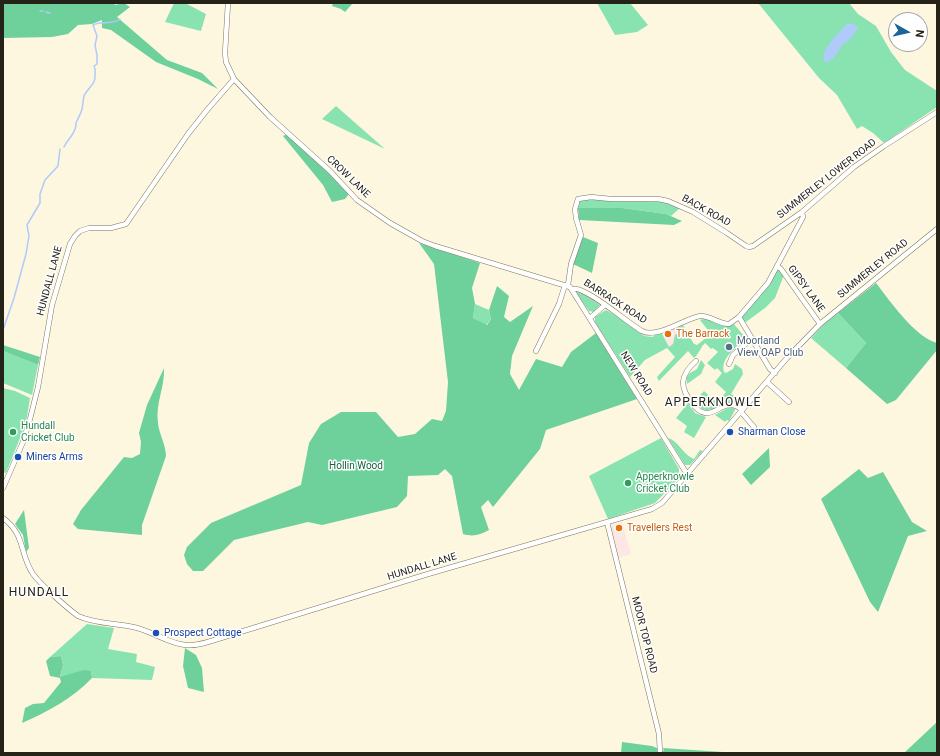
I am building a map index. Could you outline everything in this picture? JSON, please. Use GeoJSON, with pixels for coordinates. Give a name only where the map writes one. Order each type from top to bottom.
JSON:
{"type":"FeatureCollection","features":[{"type":"Feature","properties":{"kind":"street","name":"CROW LANE"},"geometry":{"type":"LineString","coordinates":[[228,3],[225,53],[229,72],[270,117],[330,172],[352,196],[390,223],[435,246],[568,286]]}},
{"type":"Feature","properties":{"kind":"street","name":"HUNDALL LANE"},"geometry":{"type":"LineString","coordinates":[[3,488],[23,442],[30,419],[38,388],[52,304],[70,244],[80,231],[89,228],[111,228],[126,224],[188,134],[234,79]]}},
{"type":"Feature","properties":{"kind":"street","name":"SUMMERLEY LOWER ROAD"},"geometry":{"type":"LineString","coordinates":[[749,247],[763,240],[802,212],[854,167],[937,112]]}},
{"type":"Feature","properties":{"kind":"street","name":"BACK ROAD"},"geometry":{"type":"LineString","coordinates":[[568,286],[571,264],[581,235],[575,209],[578,199],[591,197],[611,199],[658,199],[668,201],[693,212],[749,247]]}},
{"type":"Feature","properties":{"kind":"street"},"geometry":{"type":"LineString","coordinates":[[775,373],[739,317],[768,283],[803,217],[802,212]]}},
{"type":"Feature","properties":{"kind":"street","name":"SUMMERLEY ROAD"},"geometry":{"type":"LineString","coordinates":[[820,324],[937,229]]}},
{"type":"Feature","properties":{"kind":"street","name":"GIPSY LANE"},"geometry":{"type":"LineString","coordinates":[[777,266],[781,269],[820,324]]}},
{"type":"Feature","properties":{"kind":"street","name":"BARRACK ROAD"},"geometry":{"type":"LineString","coordinates":[[568,286],[583,291],[641,330],[650,334],[701,316],[725,324],[733,322],[739,317]]}},
{"type":"Feature","properties":{"kind":"street","name":"NEW ROAD"},"geometry":{"type":"LineString","coordinates":[[568,286],[590,318],[687,474]]}},
{"type":"Feature","properties":{"kind":"street"},"geometry":{"type":"LineString","coordinates":[[536,351],[568,286]]}},
{"type":"Feature","properties":{"kind":"street"},"geometry":{"type":"LineString","coordinates":[[590,318],[605,305]]}},
{"type":"Feature","properties":{"kind":"street","name":"HUNDALL LANE"},"geometry":{"type":"LineString","coordinates":[[3,518],[18,533],[28,564],[33,574],[78,616],[87,620],[106,624],[134,627],[181,644],[192,645],[208,642],[428,574],[656,507],[820,324]]}},
{"type":"Feature","properties":{"kind":"street"},"geometry":{"type":"LineString","coordinates":[[729,364],[733,355],[752,338]]}},
{"type":"Feature","properties":{"kind":"street"},"geometry":{"type":"LineString","coordinates":[[695,364],[687,371],[683,383],[687,396],[696,410],[708,414],[731,405],[737,406],[754,427]]}},
{"type":"Feature","properties":{"kind":"street"},"geometry":{"type":"LineString","coordinates":[[767,382],[789,402]]}},
{"type":"Feature","properties":{"kind":"street","name":"MOOR TOP ROAD"},"geometry":{"type":"LineString","coordinates":[[607,522],[659,734],[660,753]]}},
{"type":"Feature","properties":{"kind":"shaded area"},"geometry":{"type":"Polygon","coordinates":[[[674,327],[678,333],[675,335],[673,345],[669,347],[661,332],[674,327]]]}},
{"type":"Feature","properties":{"kind":"shaded area"},"geometry":{"type":"Polygon","coordinates":[[[622,522],[631,554],[618,558],[610,525],[622,522]]]}},
{"type":"Feature","properties":{"kind":"green space"},"geometry":{"type":"Polygon","coordinates":[[[3,3],[114,3],[115,5],[124,3],[130,7],[117,17],[167,60],[202,73],[218,89],[156,62],[111,30],[102,28],[102,20],[92,24],[78,25],[68,34],[52,37],[3,38],[3,3]]]}},
{"type":"Feature","properties":{"kind":"green space"},"geometry":{"type":"Polygon","coordinates":[[[174,3],[185,3],[206,14],[201,31],[165,22],[174,3]]]}},
{"type":"Feature","properties":{"kind":"green space"},"geometry":{"type":"Polygon","coordinates":[[[333,3],[353,3],[345,12],[332,6],[333,3]]]}},
{"type":"Feature","properties":{"kind":"green space"},"geometry":{"type":"Polygon","coordinates":[[[597,3],[630,3],[648,25],[637,32],[615,35],[597,3]]]}},
{"type":"Feature","properties":{"kind":"green space"},"geometry":{"type":"Polygon","coordinates":[[[758,3],[849,3],[858,14],[876,26],[888,47],[888,52],[891,52],[905,70],[937,91],[937,107],[884,143],[862,126],[857,129],[837,95],[819,78],[758,3]]]}},
{"type":"Feature","properties":{"kind":"green space"},"geometry":{"type":"Polygon","coordinates":[[[336,106],[385,149],[322,119],[336,106]]]}},
{"type":"Feature","properties":{"kind":"green space"},"geometry":{"type":"Polygon","coordinates":[[[287,134],[313,157],[349,194],[345,199],[332,202],[323,185],[283,136],[287,134]]]}},
{"type":"Feature","properties":{"kind":"green space"},"geometry":{"type":"Polygon","coordinates":[[[588,199],[663,202],[680,208],[671,216],[622,208],[578,208],[579,201],[588,199]]]}},
{"type":"Feature","properties":{"kind":"green space"},"geometry":{"type":"Polygon","coordinates":[[[578,208],[622,208],[666,214],[682,221],[674,225],[579,220],[578,208]]]}},
{"type":"Feature","properties":{"kind":"green space"},"geometry":{"type":"Polygon","coordinates":[[[583,237],[598,243],[592,273],[573,264],[583,237]]]}},
{"type":"Feature","properties":{"kind":"green space","name":"Hollin Wood"},"geometry":{"type":"Polygon","coordinates":[[[419,243],[480,263],[472,288],[475,304],[473,318],[487,325],[491,319],[489,310],[497,286],[509,296],[504,317],[510,322],[533,306],[512,356],[510,374],[519,390],[536,359],[562,367],[571,352],[596,333],[637,399],[546,430],[540,449],[493,507],[488,500],[481,507],[489,530],[483,533],[476,535],[463,534],[452,476],[445,469],[438,475],[408,476],[407,496],[397,507],[322,525],[308,522],[234,540],[203,571],[193,571],[187,564],[184,555],[187,547],[211,523],[301,485],[309,443],[321,424],[341,412],[376,412],[398,437],[415,434],[432,419],[442,421],[446,411],[448,382],[434,264],[419,243]]]}},
{"type":"Feature","properties":{"kind":"green space"},"geometry":{"type":"Polygon","coordinates":[[[779,270],[784,275],[775,298],[765,308],[746,322],[741,319],[741,316],[776,271],[779,270]]]}},
{"type":"Feature","properties":{"kind":"green space"},"geometry":{"type":"Polygon","coordinates":[[[876,283],[904,318],[920,334],[937,343],[937,350],[896,400],[887,404],[846,368],[866,343],[838,313],[876,283]]]}},
{"type":"Feature","properties":{"kind":"green space"},"geometry":{"type":"Polygon","coordinates":[[[577,292],[582,293],[600,305],[594,312],[589,311],[577,292]]]}},
{"type":"Feature","properties":{"kind":"green space"},"geometry":{"type":"Polygon","coordinates":[[[475,304],[489,310],[491,319],[486,325],[473,318],[475,304]]]}},
{"type":"Feature","properties":{"kind":"green space"},"geometry":{"type":"Polygon","coordinates":[[[606,310],[623,320],[644,336],[653,337],[661,332],[669,347],[673,344],[675,335],[678,333],[674,327],[683,325],[694,344],[697,345],[711,334],[700,320],[706,319],[725,326],[734,324],[744,338],[724,362],[723,367],[724,372],[726,373],[733,369],[735,364],[742,369],[743,374],[731,394],[740,400],[738,402],[731,402],[710,410],[705,410],[694,402],[704,391],[717,403],[726,392],[715,382],[722,373],[717,368],[715,370],[707,363],[718,352],[713,348],[711,349],[705,343],[694,358],[688,351],[659,381],[657,377],[675,357],[667,348],[645,360],[630,377],[595,322],[595,317],[606,310]]]}},
{"type":"Feature","properties":{"kind":"green space"},"geometry":{"type":"Polygon","coordinates":[[[838,313],[866,343],[846,368],[811,338],[826,322],[838,313]]]}},
{"type":"Feature","properties":{"kind":"green space"},"geometry":{"type":"Polygon","coordinates":[[[3,345],[40,357],[38,365],[3,351],[3,345]]]}},
{"type":"Feature","properties":{"kind":"green space"},"geometry":{"type":"Polygon","coordinates":[[[3,351],[38,365],[32,395],[3,383],[3,351]]]}},
{"type":"Feature","properties":{"kind":"green space"},"geometry":{"type":"Polygon","coordinates":[[[701,360],[705,365],[701,374],[687,384],[688,376],[697,369],[701,360]]]}},
{"type":"Feature","properties":{"kind":"green space"},"geometry":{"type":"Polygon","coordinates":[[[164,368],[157,416],[166,456],[142,525],[142,535],[78,529],[73,524],[81,510],[124,457],[132,458],[140,454],[141,442],[139,433],[147,405],[164,368]]]}},
{"type":"Feature","properties":{"kind":"green space","name":"Hundall Cricket Club"},"geometry":{"type":"Polygon","coordinates":[[[3,388],[15,391],[30,398],[26,423],[6,473],[3,472],[3,388]]]}},
{"type":"Feature","properties":{"kind":"green space"},"geometry":{"type":"Polygon","coordinates":[[[688,403],[695,413],[706,417],[694,438],[684,432],[687,426],[676,418],[688,403]]]}},
{"type":"Feature","properties":{"kind":"green space"},"geometry":{"type":"Polygon","coordinates":[[[728,408],[734,408],[735,410],[729,421],[727,420],[725,422],[715,415],[728,408]]]}},
{"type":"Feature","properties":{"kind":"green space","name":"Apperknowle Cricket Club"},"geometry":{"type":"Polygon","coordinates":[[[661,438],[679,469],[679,474],[676,481],[655,503],[608,519],[589,476],[661,438]]]}},
{"type":"Feature","properties":{"kind":"green space"},"geometry":{"type":"Polygon","coordinates":[[[668,438],[675,442],[694,459],[700,450],[703,451],[690,465],[685,465],[668,438]]]}},
{"type":"Feature","properties":{"kind":"green space"},"geometry":{"type":"Polygon","coordinates":[[[769,448],[770,467],[751,485],[742,474],[769,448]]]}},
{"type":"Feature","properties":{"kind":"green space"},"geometry":{"type":"Polygon","coordinates":[[[859,469],[868,478],[883,472],[912,522],[927,531],[908,536],[878,612],[870,602],[821,499],[859,469]]]}},
{"type":"Feature","properties":{"kind":"green space"},"geometry":{"type":"Polygon","coordinates":[[[24,510],[29,548],[26,552],[23,535],[15,524],[24,510]]]}},
{"type":"Feature","properties":{"kind":"green space"},"geometry":{"type":"Polygon","coordinates":[[[87,624],[114,628],[108,649],[137,654],[136,662],[155,667],[152,680],[92,678],[91,671],[60,678],[63,665],[61,656],[50,657],[87,624]]]}},
{"type":"Feature","properties":{"kind":"green space"},"geometry":{"type":"Polygon","coordinates":[[[185,648],[196,655],[202,668],[204,692],[188,688],[183,666],[185,648]]]}},
{"type":"Feature","properties":{"kind":"green space"},"geometry":{"type":"Polygon","coordinates":[[[61,656],[63,665],[60,677],[84,670],[91,671],[92,678],[77,692],[59,704],[22,723],[25,708],[33,704],[44,703],[61,682],[60,678],[50,676],[46,661],[50,657],[61,656]]]}},
{"type":"Feature","properties":{"kind":"green space"},"geometry":{"type":"Polygon","coordinates":[[[937,722],[937,753],[904,753],[937,722]]]}},
{"type":"Feature","properties":{"kind":"green space"},"geometry":{"type":"Polygon","coordinates":[[[622,742],[652,746],[664,751],[663,748],[738,753],[621,753],[622,742]]]}},
{"type":"Feature","properties":{"kind":"water"},"geometry":{"type":"Polygon","coordinates":[[[850,23],[857,26],[858,29],[848,42],[844,43],[833,59],[827,62],[824,61],[825,52],[831,41],[847,24],[850,23]]]}},
{"type":"Feature","properties":{"kind":"waterway"},"geometry":{"type":"LineString","coordinates":[[46,12],[50,13]]}},
{"type":"Feature","properties":{"kind":"waterway"},"geometry":{"type":"LineString","coordinates":[[64,147],[76,127],[76,123],[82,111],[84,96],[93,84],[95,78],[94,66],[97,64],[95,45],[97,36],[93,25],[114,22],[120,19]]}},
{"type":"Feature","properties":{"kind":"waterway"},"geometry":{"type":"LineString","coordinates":[[3,330],[14,298],[26,254],[29,236],[27,225],[40,203],[40,194],[45,180],[58,166],[60,149]]}},
{"type":"Feature","properties":{"kind":"place","name":"The Barrack"},"geometry":{"type":"Point","coordinates":[668,334]}},
{"type":"Feature","properties":{"kind":"place","name":"Moorland View OAP Club"},"geometry":{"type":"Point","coordinates":[729,347]}},
{"type":"Feature","properties":{"kind":"place","name":"Hundall Cricket Club"},"geometry":{"type":"Point","coordinates":[13,432]}},
{"type":"Feature","properties":{"kind":"place","name":"Sharman Close"},"geometry":{"type":"Point","coordinates":[730,432]}},
{"type":"Feature","properties":{"kind":"place","name":"Miners Arms"},"geometry":{"type":"Point","coordinates":[18,457]}},
{"type":"Feature","properties":{"kind":"place","name":"Apperknowle Cricket Club"},"geometry":{"type":"Point","coordinates":[628,483]}},
{"type":"Feature","properties":{"kind":"place","name":"Travellers Rest"},"geometry":{"type":"Point","coordinates":[619,528]}},
{"type":"Feature","properties":{"kind":"place","name":"Prospect Cottage"},"geometry":{"type":"Point","coordinates":[156,633]}},
{"type":"Feature","properties":{"kind":"district","name":"APPERKNOWLE"},"geometry":{"type":"Point","coordinates":[713,403]}},
{"type":"Feature","properties":{"kind":"district","name":"HUNDALL"},"geometry":{"type":"Point","coordinates":[39,593]}}]}
